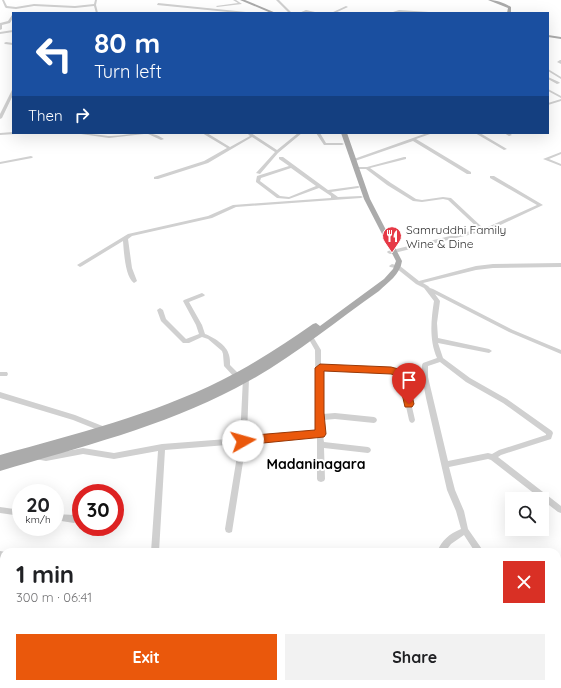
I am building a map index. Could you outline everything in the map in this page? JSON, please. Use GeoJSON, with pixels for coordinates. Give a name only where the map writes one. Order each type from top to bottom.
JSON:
{"type":"FeatureCollection","features":[{"type":"Feature","properties":{"kind":"main road"},"geometry":{"type":"LineString","coordinates":[[238,0],[268,12]]}},
{"type":"Feature","properties":{"kind":"main road"},"geometry":{"type":"LineString","coordinates":[[242,0],[272,12]]}},
{"type":"Feature","properties":{"kind":"main road"},"geometry":{"type":"LineString","coordinates":[[490,0],[508,6],[510,8],[509,12]]}},
{"type":"Feature","properties":{"kind":"main road"},"geometry":{"type":"LineString","coordinates":[[549,36],[561,38]]}},
{"type":"Feature","properties":{"kind":"main road"},"geometry":{"type":"LineString","coordinates":[[339,134],[357,178],[392,252]]}},
{"type":"Feature","properties":{"kind":"main road"},"geometry":{"type":"LineString","coordinates":[[0,459],[103,429],[166,408],[242,377],[274,362],[376,289],[399,261],[392,252],[361,197],[354,164],[345,147],[344,134]]}},
{"type":"Feature","properties":{"kind":"main road"},"geometry":{"type":"LineString","coordinates":[[0,467],[164,416],[206,398],[264,362],[395,267]]}},
{"type":"Feature","properties":{"kind":"street"},"geometry":{"type":"LineString","coordinates":[[3,0],[6,7],[16,8],[34,5],[45,8],[95,5]]}},
{"type":"Feature","properties":{"kind":"street"},"geometry":{"type":"LineString","coordinates":[[96,0],[95,5],[97,12]]}},
{"type":"Feature","properties":{"kind":"street"},"geometry":{"type":"LineString","coordinates":[[209,7],[241,4],[234,0]]}},
{"type":"Feature","properties":{"kind":"street"},"geometry":{"type":"LineString","coordinates":[[277,0],[289,12]]}},
{"type":"Feature","properties":{"kind":"street"},"geometry":{"type":"LineString","coordinates":[[158,4],[236,12]]}},
{"type":"Feature","properties":{"kind":"street"},"geometry":{"type":"LineString","coordinates":[[334,12],[347,7]]}},
{"type":"Feature","properties":{"kind":"street"},"geometry":{"type":"LineString","coordinates":[[14,12],[16,8]]}},
{"type":"Feature","properties":{"kind":"street"},"geometry":{"type":"LineString","coordinates":[[394,12],[416,10],[425,12]]}},
{"type":"Feature","properties":{"kind":"street"},"geometry":{"type":"LineString","coordinates":[[0,29],[2,24],[9,22],[12,18]]}},
{"type":"Feature","properties":{"kind":"street"},"geometry":{"type":"LineString","coordinates":[[0,33],[12,31]]}},
{"type":"Feature","properties":{"kind":"street"},"geometry":{"type":"LineString","coordinates":[[6,43],[12,44]]}},
{"type":"Feature","properties":{"kind":"street"},"geometry":{"type":"LineString","coordinates":[[549,70],[561,78]]}},
{"type":"Feature","properties":{"kind":"street"},"geometry":{"type":"LineString","coordinates":[[549,79],[558,84]]}},
{"type":"Feature","properties":{"kind":"street"},"geometry":{"type":"LineString","coordinates":[[549,91],[561,99]]}},
{"type":"Feature","properties":{"kind":"street"},"geometry":{"type":"LineString","coordinates":[[0,118],[12,93]]}},
{"type":"Feature","properties":{"kind":"street"},"geometry":{"type":"LineString","coordinates":[[549,104],[561,99]]}},
{"type":"Feature","properties":{"kind":"street"},"geometry":{"type":"LineString","coordinates":[[0,134],[12,133]]}},
{"type":"Feature","properties":{"kind":"street"},"geometry":{"type":"LineString","coordinates":[[150,134],[162,140]]}},
{"type":"Feature","properties":{"kind":"street"},"geometry":{"type":"LineString","coordinates":[[206,134],[229,148]]}},
{"type":"Feature","properties":{"kind":"street"},"geometry":{"type":"LineString","coordinates":[[156,178],[206,162],[250,134],[277,152]]}},
{"type":"Feature","properties":{"kind":"street"},"geometry":{"type":"LineString","coordinates":[[275,172],[273,170],[267,170],[259,175],[277,152],[299,134]]}},
{"type":"Feature","properties":{"kind":"street"},"geometry":{"type":"LineString","coordinates":[[319,134],[325,144],[345,147]]}},
{"type":"Feature","properties":{"kind":"street"},"geometry":{"type":"LineString","coordinates":[[354,164],[428,134]]}},
{"type":"Feature","properties":{"kind":"street"},"geometry":{"type":"LineString","coordinates":[[479,134],[504,148]]}},
{"type":"Feature","properties":{"kind":"street"},"geometry":{"type":"LineString","coordinates":[[413,139],[469,173]]}},
{"type":"Feature","properties":{"kind":"street"},"geometry":{"type":"LineString","coordinates":[[561,153],[545,159],[561,165]]}},
{"type":"Feature","properties":{"kind":"street"},"geometry":{"type":"LineString","coordinates":[[0,163],[32,157]]}},
{"type":"Feature","properties":{"kind":"street"},"geometry":{"type":"LineString","coordinates":[[281,158],[336,197],[289,200]]}},
{"type":"Feature","properties":{"kind":"street"},"geometry":{"type":"LineString","coordinates":[[367,168],[404,158]]}},
{"type":"Feature","properties":{"kind":"street"},"geometry":{"type":"LineString","coordinates":[[354,164],[367,168],[415,200],[422,201],[443,198],[449,199],[483,230]]}},
{"type":"Feature","properties":{"kind":"street"},"geometry":{"type":"LineString","coordinates":[[292,166],[258,179],[279,197],[289,198],[319,186]]}},
{"type":"Feature","properties":{"kind":"street"},"geometry":{"type":"LineString","coordinates":[[392,252],[483,230],[542,205],[492,176]]}},
{"type":"Feature","properties":{"kind":"street"},"geometry":{"type":"LineString","coordinates":[[328,191],[358,187]]}},
{"type":"Feature","properties":{"kind":"street"},"geometry":{"type":"LineString","coordinates":[[80,265],[130,235],[210,217],[235,206],[361,197]]}},
{"type":"Feature","properties":{"kind":"street"},"geometry":{"type":"LineString","coordinates":[[125,238],[129,268],[134,281]]}},
{"type":"Feature","properties":{"kind":"street"},"geometry":{"type":"LineString","coordinates":[[418,283],[476,268],[493,266],[561,265]]}},
{"type":"Feature","properties":{"kind":"street"},"geometry":{"type":"LineString","coordinates":[[395,267],[418,283],[511,331],[561,352]]}},
{"type":"Feature","properties":{"kind":"street"},"geometry":{"type":"LineString","coordinates":[[426,287],[437,301],[434,318],[438,355],[441,359],[468,380],[505,401],[550,433],[549,437],[499,453],[493,457]]}},
{"type":"Feature","properties":{"kind":"street"},"geometry":{"type":"LineString","coordinates":[[202,295],[186,301],[199,325],[202,335]]}},
{"type":"Feature","properties":{"kind":"street"},"geometry":{"type":"LineString","coordinates":[[160,310],[163,320],[185,341],[205,335],[222,348],[226,354],[227,366],[242,377],[243,441],[229,529]]}},
{"type":"Feature","properties":{"kind":"street"},"geometry":{"type":"LineString","coordinates":[[310,336],[318,350],[320,368],[319,413],[321,417],[322,445],[321,479]]}},
{"type":"Feature","properties":{"kind":"street"},"geometry":{"type":"LineString","coordinates":[[436,340],[489,351]]}},
{"type":"Feature","properties":{"kind":"street"},"geometry":{"type":"LineString","coordinates":[[441,359],[425,364],[426,377],[445,465],[465,531],[477,548]]}},
{"type":"Feature","properties":{"kind":"street"},"geometry":{"type":"LineString","coordinates":[[320,368],[391,370],[402,374],[412,420]]}},
{"type":"Feature","properties":{"kind":"street"},"geometry":{"type":"LineString","coordinates":[[0,395],[74,418],[103,429]]}},
{"type":"Feature","properties":{"kind":"street"},"geometry":{"type":"LineString","coordinates":[[321,417],[335,416],[374,420]]}},
{"type":"Feature","properties":{"kind":"street"},"geometry":{"type":"LineString","coordinates":[[34,457],[46,458],[83,451],[114,456],[162,447],[321,434]]}},
{"type":"Feature","properties":{"kind":"street"},"geometry":{"type":"LineString","coordinates":[[322,445],[368,450]]}},
{"type":"Feature","properties":{"kind":"street"},"geometry":{"type":"LineString","coordinates":[[155,548],[162,447]]}},
{"type":"Feature","properties":{"kind":"street"},"geometry":{"type":"LineString","coordinates":[[445,465],[488,456],[493,457],[561,510]]}},
{"type":"Feature","properties":{"kind":"street"},"geometry":{"type":"LineString","coordinates":[[0,510],[12,512]]}},
{"type":"Feature","properties":{"kind":"street"},"geometry":{"type":"LineString","coordinates":[[443,548],[451,537],[465,531]]}},
{"type":"Feature","properties":{"kind":"place","name":"Samruddhi Family Wine & Dine"},"geometry":{"type":"Point","coordinates":[392,253]}},
{"type":"Feature","properties":{"kind":"district","name":"Madaninagara"},"geometry":{"type":"Point","coordinates":[316,464]}},
{"type":"Feature","properties":{"kind":"route"},"geometry":{"type":"LineString","coordinates":[[243,441],[261,438],[321,434],[321,417],[319,413],[320,368],[391,370],[402,374],[409,404]]}}]}
